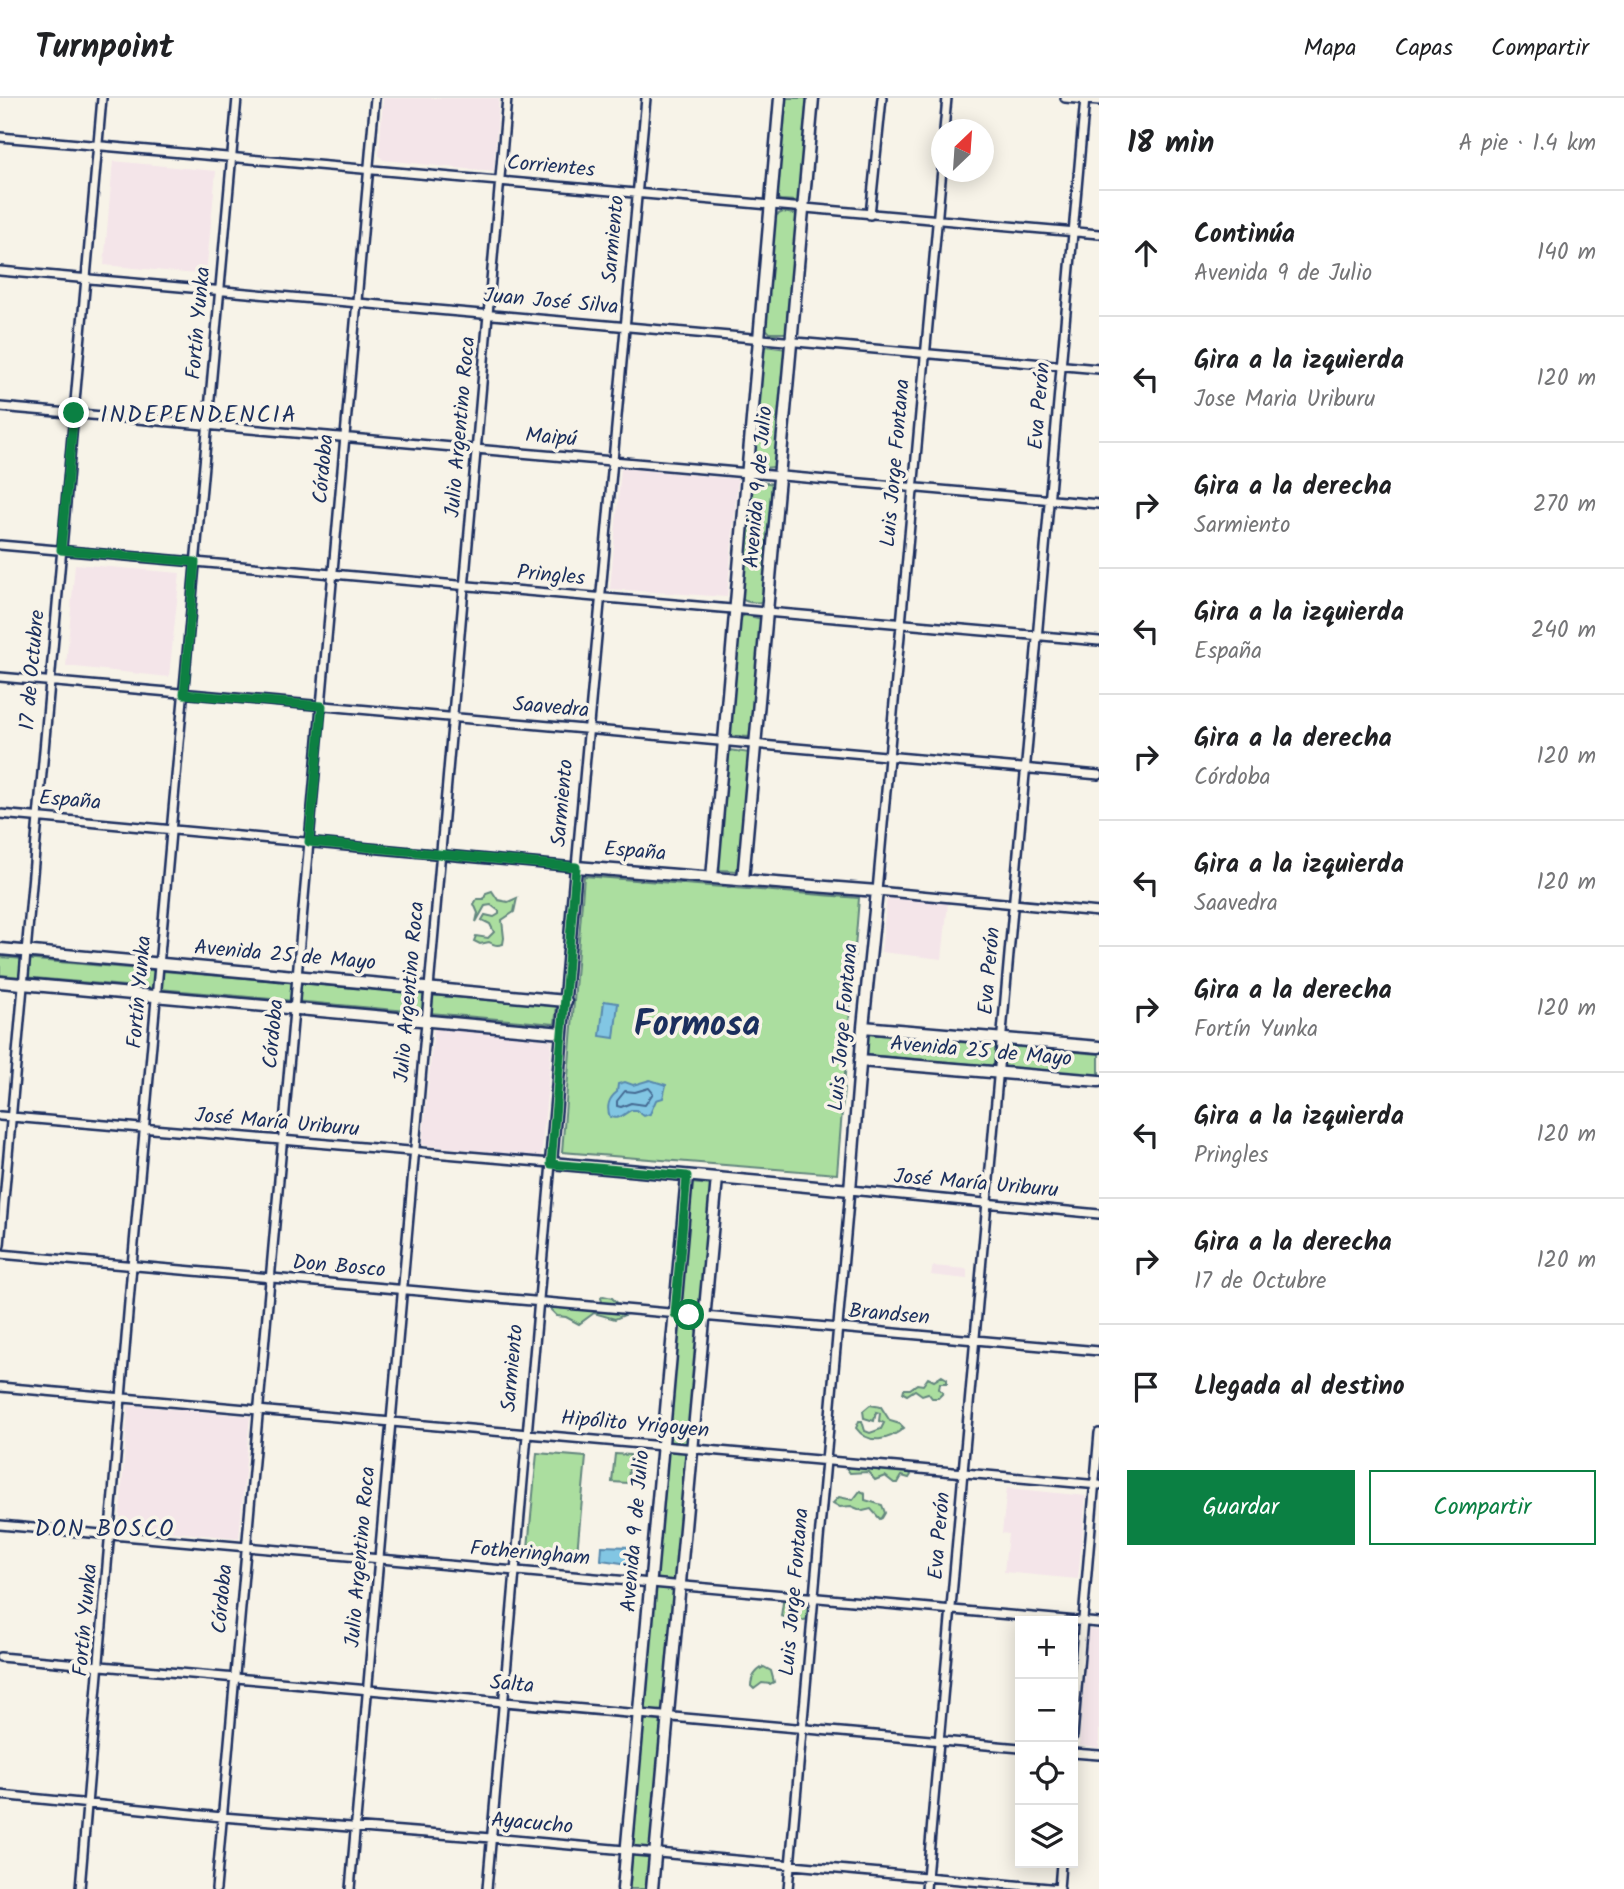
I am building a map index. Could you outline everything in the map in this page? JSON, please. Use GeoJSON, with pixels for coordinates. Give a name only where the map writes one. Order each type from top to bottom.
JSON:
{"type":"FeatureCollection","features":[{"type":"Feature","properties":{"kind":"main road","name":"Avenida 9 de Julio"},"geometry":{"type":"LineString","coordinates":[[712,878],[780,98]]}},
{"type":"Feature","properties":{"kind":"main road","name":"Avenida 9 de Julio"},"geometry":{"type":"LineString","coordinates":[[743,880],[813,98]]}},
{"type":"Feature","properties":{"kind":"main road","name":"España"},"geometry":{"type":"LineString","coordinates":[[576,867],[877,891]]}},
{"type":"Feature","properties":{"kind":"main road","name":"Sarmiento"},"geometry":{"type":"LineString","coordinates":[[551,1164],[576,867]]}},
{"type":"Feature","properties":{"kind":"main road","name":"Luis Jorge Fontana"},"geometry":{"type":"LineString","coordinates":[[850,1190],[877,891]]}},
{"type":"Feature","properties":{"kind":"main road","name":"Avenida 25 de Mayo"},"geometry":{"type":"LineString","coordinates":[[0,949],[565,1001]]}},
{"type":"Feature","properties":{"kind":"main road"},"geometry":{"type":"LineString","coordinates":[[0,982],[562,1033]]}},
{"type":"Feature","properties":{"kind":"main road","name":"Avenida 25 de Mayo"},"geometry":{"type":"LineString","coordinates":[[863,1027],[1099,1047]]}},
{"type":"Feature","properties":{"kind":"main road","name":"Avenida 25 de Mayo"},"geometry":{"type":"LineString","coordinates":[[860,1061],[1099,1082]]}},
{"type":"Feature","properties":{"kind":"main road"},"geometry":{"type":"LineString","coordinates":[[551,1164],[850,1190]]}},
{"type":"Feature","properties":{"kind":"main road","name":"Avenida 9 de Julio"},"geometry":{"type":"LineString","coordinates":[[622,1889],[687,1176]]}},
{"type":"Feature","properties":{"kind":"main road"},"geometry":{"type":"LineString","coordinates":[[652,1889],[678,1584],[718,1178]]}},
{"type":"Feature","properties":{"kind":"street","name":"17 de Octubre"},"geometry":{"type":"LineString","coordinates":[[0,1245],[102,98]]}},
{"type":"Feature","properties":{"kind":"street","name":"Fortín Yunka"},"geometry":{"type":"LineString","coordinates":[[80,1889],[132,1266],[237,98]]}},
{"type":"Feature","properties":{"kind":"street","name":"Córdoba"},"geometry":{"type":"LineString","coordinates":[[216,1889],[375,98]]}},
{"type":"Feature","properties":{"kind":"street","name":"Julio Argentino Roca"},"geometry":{"type":"LineString","coordinates":[[350,1889],[507,98]]}},
{"type":"Feature","properties":{"kind":"street","name":"Sarmiento"},"geometry":{"type":"LineString","coordinates":[[576,867],[646,98]]}},
{"type":"Feature","properties":{"kind":"street"},"geometry":{"type":"LineString","coordinates":[[870,215],[882,98]]}},
{"type":"Feature","properties":{"kind":"street"},"geometry":{"type":"LineString","coordinates":[[945,119],[947,98]]}},
{"type":"Feature","properties":{"kind":"street"},"geometry":{"type":"LineString","coordinates":[[1065,98],[1099,101]]}},
{"type":"Feature","properties":{"kind":"street","name":"Eva Perón"},"geometry":{"type":"LineString","coordinates":[[926,1889],[1085,99]]}},
{"type":"Feature","properties":{"kind":"street","name":"Corrientes"},"geometry":{"type":"LineString","coordinates":[[0,137],[1099,234]]}},
{"type":"Feature","properties":{"kind":"street","name":"Luis Jorge Fontana"},"geometry":{"type":"LineString","coordinates":[[877,891],[941,182]]}},
{"type":"Feature","properties":{"kind":"street","name":"Juan José Silva"},"geometry":{"type":"LineString","coordinates":[[0,271],[1099,369]]}},
{"type":"Feature","properties":{"kind":"street","name":"Maipú"},"geometry":{"type":"LineString","coordinates":[[0,407],[1099,504]]}},
{"type":"Feature","properties":{"kind":"street","name":"Pringles"},"geometry":{"type":"LineString","coordinates":[[0,545],[1099,641]]}},
{"type":"Feature","properties":{"kind":"street","name":"Saavedra"},"geometry":{"type":"LineString","coordinates":[[0,677],[1099,775]]}},
{"type":"Feature","properties":{"kind":"street","name":"España"},"geometry":{"type":"LineString","coordinates":[[0,814],[576,867]]}},
{"type":"Feature","properties":{"kind":"street","name":"España"},"geometry":{"type":"LineString","coordinates":[[877,891],[1099,912]]}},
{"type":"Feature","properties":{"kind":"street","name":"José María Uriburu"},"geometry":{"type":"LineString","coordinates":[[0,1116],[551,1164]]}},
{"type":"Feature","properties":{"kind":"street","name":"Sarmiento"},"geometry":{"type":"LineString","coordinates":[[487,1889],[551,1164]]}},
{"type":"Feature","properties":{"kind":"street","name":"Luis Jorge Fontana"},"geometry":{"type":"LineString","coordinates":[[788,1889],[850,1190]]}},
{"type":"Feature","properties":{"kind":"street","name":"José María Uriburu"},"geometry":{"type":"LineString","coordinates":[[850,1190],[1099,1213]]}},
{"type":"Feature","properties":{"kind":"street","name":"Don Bosco"},"geometry":{"type":"LineString","coordinates":[[0,1254],[675,1314]]}},
{"type":"Feature","properties":{"kind":"street","name":"Brandsen"},"geometry":{"type":"LineString","coordinates":[[675,1314],[1099,1351]]}},
{"type":"Feature","properties":{"kind":"street","name":"Hipólito Yrigoyen"},"geometry":{"type":"LineString","coordinates":[[0,1387],[1097,1484]]}},
{"type":"Feature","properties":{"kind":"street"},"geometry":{"type":"LineString","coordinates":[[1078,1679],[1097,1484],[1099,1433]]}},
{"type":"Feature","properties":{"kind":"street","name":"Fotheringham"},"geometry":{"type":"LineString","coordinates":[[0,1525],[1099,1623]]}},
{"type":"Feature","properties":{"kind":"street","name":"Salta"},"geometry":{"type":"LineString","coordinates":[[0,1657],[1015,1748]]}},
{"type":"Feature","properties":{"kind":"street"},"geometry":{"type":"LineString","coordinates":[[1078,1753],[1099,1755]]}},
{"type":"Feature","properties":{"kind":"street","name":"Ayacucho"},"geometry":{"type":"LineString","coordinates":[[0,1795],[222,1817],[491,1838],[1060,1889]]}},
{"type":"Feature","properties":{"kind":"street"},"geometry":{"type":"LineString","coordinates":[[1060,1889],[1061,1868]]}},
{"type":"Feature","properties":{"kind":"shaded area"},"geometry":{"type":"Polygon","coordinates":[[[383,98],[499,98],[494,172],[383,160],[379,155],[383,98]]]}},
{"type":"Feature","properties":{"kind":"shaded area"},"geometry":{"type":"Polygon","coordinates":[[[113,161],[216,171],[206,275],[104,265],[113,161]]]}},
{"type":"Feature","properties":{"kind":"shaded area"},"geometry":{"type":"Polygon","coordinates":[[[621,468],[738,479],[727,597],[610,589],[621,468]]]}},
{"type":"Feature","properties":{"kind":"shaded area"},"geometry":{"type":"Polygon","coordinates":[[[75,564],[180,573],[169,677],[66,666],[75,564]]]}},
{"type":"Feature","properties":{"kind":"shaded area"},"geometry":{"type":"Polygon","coordinates":[[[887,896],[948,903],[942,959],[881,952],[887,896]]]}},
{"type":"Feature","properties":{"kind":"shaded area"},"geometry":{"type":"Polygon","coordinates":[[[434,1027],[552,1040],[541,1157],[422,1145],[434,1027]]]}},
{"type":"Feature","properties":{"kind":"shaded area"},"geometry":{"type":"Polygon","coordinates":[[[933,1266],[967,1269],[967,1279],[931,1275],[933,1266]]]}},
{"type":"Feature","properties":{"kind":"shaded area"},"geometry":{"type":"Polygon","coordinates":[[[128,1405],[250,1416],[239,1538],[119,1527],[128,1405]]]}},
{"type":"Feature","properties":{"kind":"shaded area"},"geometry":{"type":"Polygon","coordinates":[[[1007,1488],[1086,1496],[1078,1579],[1004,1572],[1008,1534],[1002,1533],[1007,1488]]]}},
{"type":"Feature","properties":{"kind":"shaded area"},"geometry":{"type":"Polygon","coordinates":[[[1088,1629],[1099,1630],[1099,1748],[1079,1746],[1088,1629]]]}},
{"type":"Feature","properties":{"kind":"green space"},"geometry":{"type":"Polygon","coordinates":[[[783,98],[809,98],[800,196],[797,201],[780,200],[775,196],[783,98]]]}},
{"type":"Feature","properties":{"kind":"green space"},"geometry":{"type":"Polygon","coordinates":[[[783,212],[799,215],[790,329],[787,333],[770,333],[765,328],[774,216],[783,212]]]}},
{"type":"Feature","properties":{"kind":"green space"},"geometry":{"type":"Polygon","coordinates":[[[765,346],[787,349],[777,463],[774,467],[765,468],[752,462],[762,350],[765,346]]]}},
{"type":"Feature","properties":{"kind":"green space"},"geometry":{"type":"Polygon","coordinates":[[[754,481],[775,484],[765,598],[762,602],[747,601],[740,597],[750,485],[754,481]]]}},
{"type":"Feature","properties":{"kind":"green space"},"geometry":{"type":"Polygon","coordinates":[[[745,615],[762,619],[753,732],[750,737],[729,734],[737,620],[745,615]]]}},
{"type":"Feature","properties":{"kind":"green space"},"geometry":{"type":"Polygon","coordinates":[[[729,750],[750,753],[741,866],[738,871],[717,868],[725,754],[729,750]]]}},
{"type":"Feature","properties":{"kind":"green space"},"geometry":{"type":"Polygon","coordinates":[[[584,876],[859,898],[837,1174],[562,1152],[584,876]]]}},
{"type":"Feature","properties":{"kind":"green space"},"geometry":{"type":"Polygon","coordinates":[[[492,891],[498,900],[508,902],[517,898],[514,912],[502,920],[504,938],[503,944],[499,945],[474,941],[476,936],[488,938],[494,932],[490,924],[482,920],[485,915],[494,917],[499,911],[491,905],[485,906],[476,922],[478,913],[474,904],[477,899],[484,899],[486,893],[492,891]]]}},
{"type":"Feature","properties":{"kind":"green space"},"geometry":{"type":"Polygon","coordinates":[[[0,957],[557,1005],[555,1024],[0,975],[0,957]]]}},
{"type":"Feature","properties":{"kind":"green space"},"geometry":{"type":"Polygon","coordinates":[[[868,1034],[1099,1054],[1099,1075],[866,1055],[868,1034]]]}},
{"type":"Feature","properties":{"kind":"green space"},"geometry":{"type":"Polygon","coordinates":[[[691,1183],[711,1185],[647,1889],[627,1889],[691,1183]]]}},
{"type":"Feature","properties":{"kind":"green space"},"geometry":{"type":"Polygon","coordinates":[[[603,1296],[612,1298],[627,1314],[615,1319],[594,1313],[579,1324],[566,1317],[557,1316],[545,1304],[547,1299],[603,1305],[603,1296]]]}},
{"type":"Feature","properties":{"kind":"green space"},"geometry":{"type":"Polygon","coordinates":[[[942,1376],[947,1379],[947,1383],[940,1383],[939,1389],[943,1393],[938,1398],[932,1398],[928,1393],[922,1395],[915,1390],[907,1395],[903,1393],[904,1389],[910,1389],[917,1384],[923,1385],[928,1378],[934,1381],[942,1376]]]}},
{"type":"Feature","properties":{"kind":"green space"},"geometry":{"type":"Polygon","coordinates":[[[870,1405],[881,1407],[890,1421],[904,1428],[892,1436],[879,1439],[861,1434],[856,1428],[859,1421],[862,1421],[865,1431],[870,1433],[881,1429],[884,1423],[879,1421],[880,1413],[876,1412],[874,1421],[864,1418],[863,1411],[870,1405]]]}},
{"type":"Feature","properties":{"kind":"green space"},"geometry":{"type":"Polygon","coordinates":[[[537,1453],[586,1457],[577,1553],[528,1548],[537,1453]]]}},
{"type":"Feature","properties":{"kind":"green space"},"geometry":{"type":"Polygon","coordinates":[[[615,1454],[630,1455],[628,1483],[612,1482],[615,1454]]]}},
{"type":"Feature","properties":{"kind":"green space"},"geometry":{"type":"Polygon","coordinates":[[[872,1464],[879,1471],[887,1466],[908,1469],[911,1475],[909,1478],[902,1476],[898,1483],[894,1483],[885,1476],[875,1480],[868,1472],[850,1473],[847,1469],[850,1465],[872,1464]]]}},
{"type":"Feature","properties":{"kind":"green space"},"geometry":{"type":"Polygon","coordinates":[[[860,1491],[865,1493],[865,1500],[882,1505],[885,1513],[882,1518],[871,1509],[863,1511],[833,1503],[839,1497],[853,1500],[860,1491]]]}},
{"type":"Feature","properties":{"kind":"green space"},"geometry":{"type":"Polygon","coordinates":[[[784,1596],[804,1599],[808,1619],[800,1621],[781,1616],[784,1596]]]}},
{"type":"Feature","properties":{"kind":"green space"},"geometry":{"type":"Polygon","coordinates":[[[764,1667],[771,1671],[774,1682],[762,1683],[754,1689],[751,1686],[753,1677],[764,1667]]]}},
{"type":"Feature","properties":{"kind":"water"},"geometry":{"type":"Polygon","coordinates":[[[604,1001],[618,1003],[614,1038],[600,1036],[604,1001]]]}},
{"type":"Feature","properties":{"kind":"water"},"geometry":{"type":"Polygon","coordinates":[[[650,1080],[666,1085],[663,1098],[656,1100],[650,1114],[644,1116],[631,1110],[619,1117],[610,1117],[609,1103],[617,1092],[618,1084],[625,1082],[633,1085],[650,1080]]]}},
{"type":"Feature","properties":{"kind":"water"},"geometry":{"type":"Polygon","coordinates":[[[602,1546],[631,1547],[629,1564],[601,1560],[602,1546]]]}},
{"type":"Feature","properties":{"kind":"district","name":"INDEPENDENCIA"},"geometry":{"type":"Point","coordinates":[199,416]}},
{"type":"Feature","properties":{"kind":"district","name":"Formosa"},"geometry":{"type":"Point","coordinates":[697,1026]}},
{"type":"Feature","properties":{"kind":"district","name":"DON BOSCO"},"geometry":{"type":"Point","coordinates":[105,1530]}},
{"type":"Feature","properties":{"kind":"route"},"geometry":{"type":"LineString","coordinates":[[74,413],[61,550],[195,562],[184,694],[322,706],[309,842],[576,867],[551,1164],[687,1176],[675,1314],[689,1315]]}}]}
